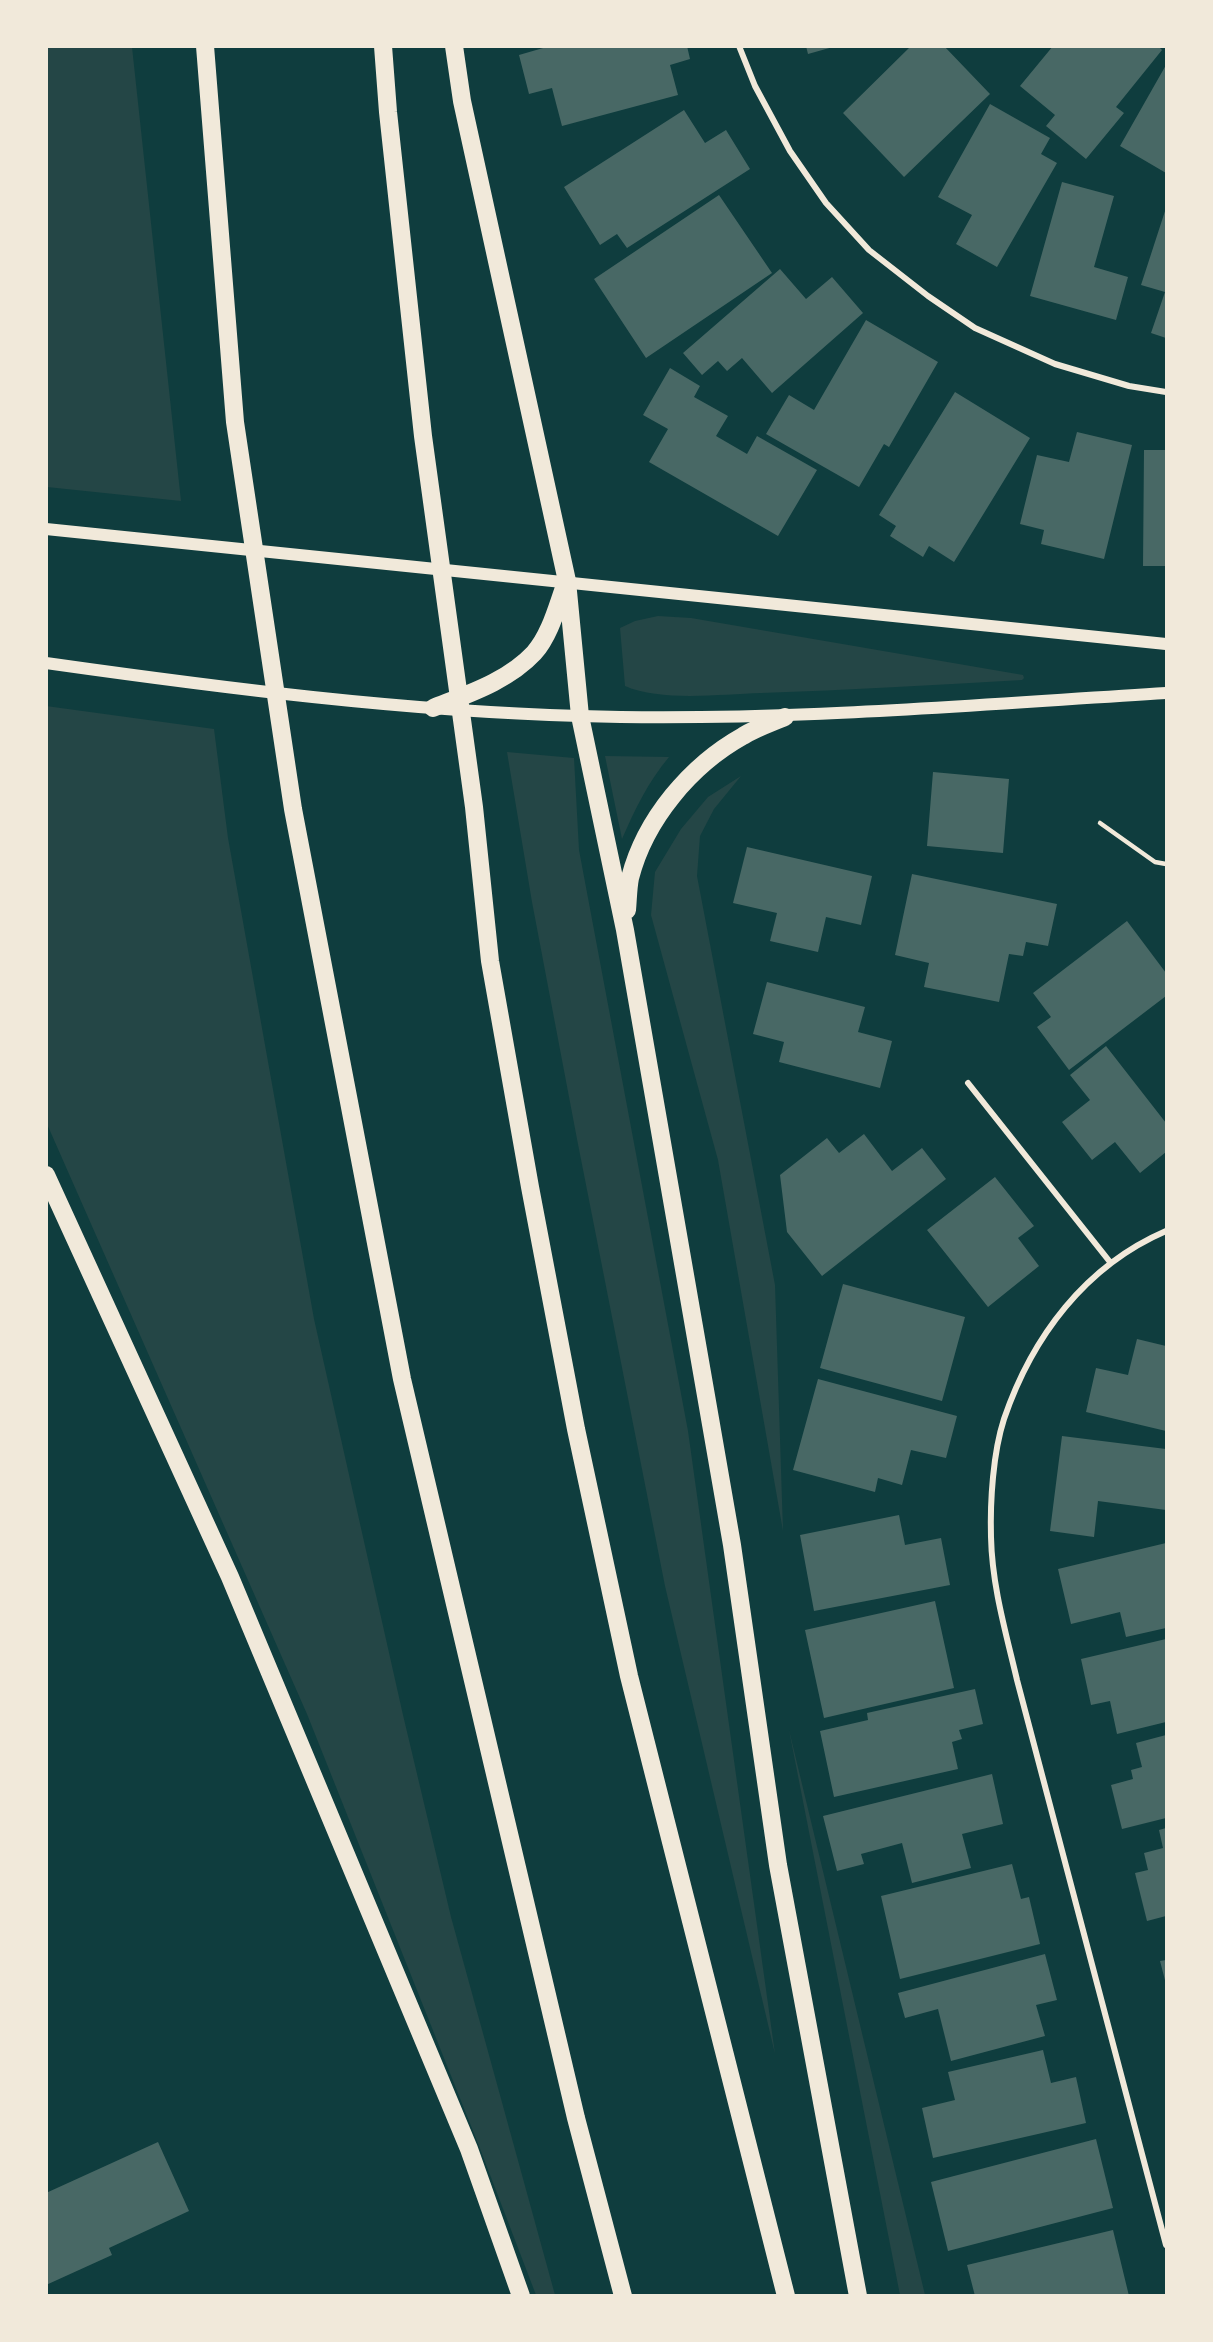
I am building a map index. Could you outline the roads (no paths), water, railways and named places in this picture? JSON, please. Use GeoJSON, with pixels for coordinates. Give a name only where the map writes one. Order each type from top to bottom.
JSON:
{"type":"FeatureCollection","features":[{"type":"Feature","properties":{"kind":"highway"},"geometry":{"type":"LineString","coordinates":[[205,46],[235,422],[292,808],[402,1379],[576,2118],[623,2295]]}},
{"type":"Feature","properties":{"kind":"highway"},"geometry":{"type":"LineString","coordinates":[[383,46],[423,436],[474,807],[490,961],[576,1429],[629,1676],[786,2295]]}},
{"type":"Feature","properties":{"kind":"highway"},"geometry":{"type":"LineString","coordinates":[[454,46],[462,101],[567,581],[580,716],[625,930],[732,1545],[778,1865],[858,2295]]}},
{"type":"Feature","properties":{"kind":"highway"},"geometry":{"type":"LineString","coordinates":[[433,708],[507,675],[535,652],[547,631],[567,581]]}},
{"type":"Feature","properties":{"kind":"highway"},"geometry":{"type":"LineString","coordinates":[[625,930],[630,878],[654,822],[670,799],[716,754],[743,735],[785,717]]}},
{"type":"Feature","properties":{"kind":"highway"},"geometry":{"type":"LineString","coordinates":[[46,1175],[230,1577],[469,2148],[521,2295]]}},
{"type":"Feature","properties":{"kind":"main road"},"geometry":{"type":"LineString","coordinates":[[46,529],[1167,644]]}},
{"type":"Feature","properties":{"kind":"main road"},"geometry":{"type":"LineString","coordinates":[[46,663],[170,680],[433,708],[580,716],[785,717],[1167,693]]}},
{"type":"Feature","properties":{"kind":"street"},"geometry":{"type":"LineString","coordinates":[[739,46],[755,86],[790,152],[826,203],[869,250],[928,296],[975,328],[1055,364],[1129,386],[1167,392]]}},
{"type":"Feature","properties":{"kind":"street"},"geometry":{"type":"LineString","coordinates":[[968,1083],[1110,1262]]}},
{"type":"Feature","properties":{"kind":"street"},"geometry":{"type":"LineString","coordinates":[[1167,1231],[1110,1262],[1084,1285],[1050,1327],[1024,1370],[1004,1421],[992,1484],[991,1538],[998,1598],[1017,1680],[1167,2245]]}},
{"type":"Feature","properties":{"kind":"lane"},"geometry":{"type":"LineString","coordinates":[[1100,823],[1155,862],[1167,864]]}}]}
